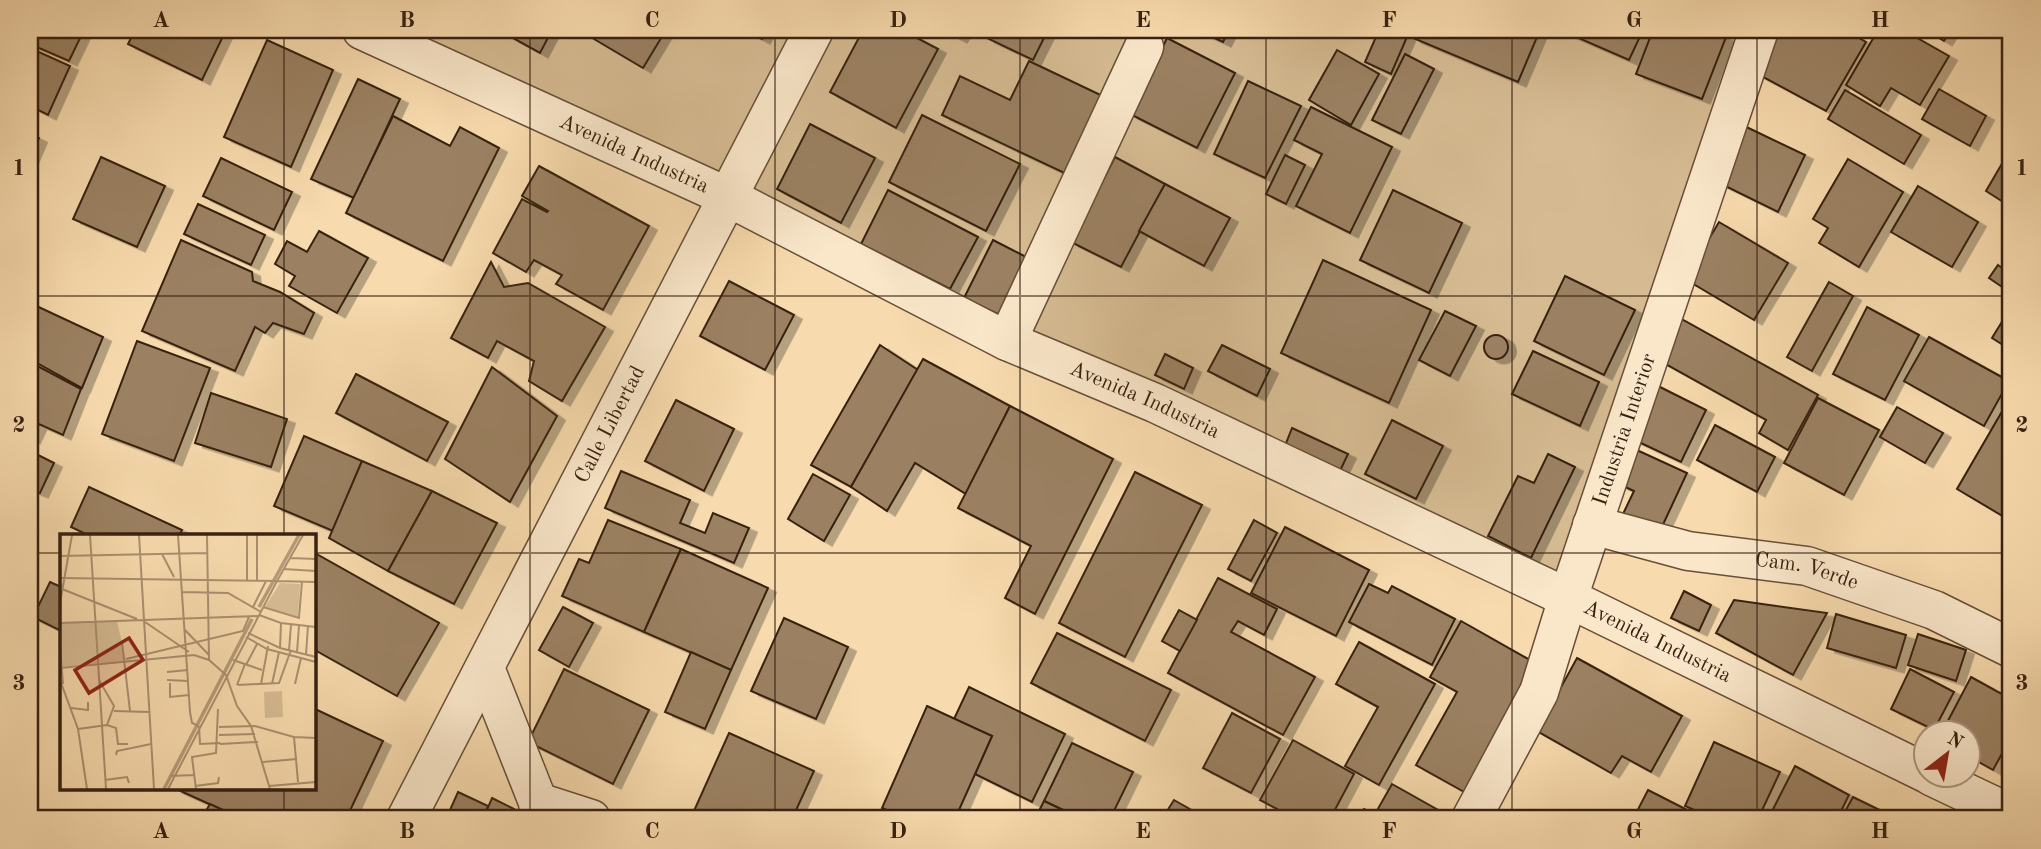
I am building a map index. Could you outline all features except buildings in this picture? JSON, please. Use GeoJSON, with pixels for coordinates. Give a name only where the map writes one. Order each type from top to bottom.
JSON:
{"type":"FeatureCollection","features":[{"type":"Feature","properties":{"kind":"street","name":"Avenida Industria"},"geometry":{"type":"LineString","coordinates":[[362,30],[728,197],[1007,341],[1155,403],[1568,598],[1912,766]]}},
{"type":"Feature","properties":{"kind":"street","name":"Calle Libertad"},"geometry":{"type":"LineString","coordinates":[[405,819],[814,30]]}},
{"type":"Feature","properties":{"kind":"street","name":"Industria Interior"},"geometry":{"type":"LineString","coordinates":[[1471,819],[1539,692],[1592,525],[1759,30]]}},
{"type":"Feature","properties":{"kind":"street"},"geometry":{"type":"LineString","coordinates":[[1007,341],[1144,47]]}},
{"type":"Feature","properties":{"kind":"street","name":"Cam. Verde"},"geometry":{"type":"LineString","coordinates":[[1592,525],[1688,551],[1807,566],[1934,610],[2011,648]]}},
{"type":"Feature","properties":{"kind":"street"},"geometry":{"type":"LineString","coordinates":[[485,668],[539,811],[591,819]]}},
{"type":"Feature","properties":{"kind":"street"},"geometry":{"type":"LineString","coordinates":[[1962,790],[2011,814]]}},
{"type":"Feature","properties":{"kind":"shaded area"},"geometry":{"type":"Polygon","coordinates":[[[384,30],[1759,30],[1568,598],[384,30]]]}}]}
